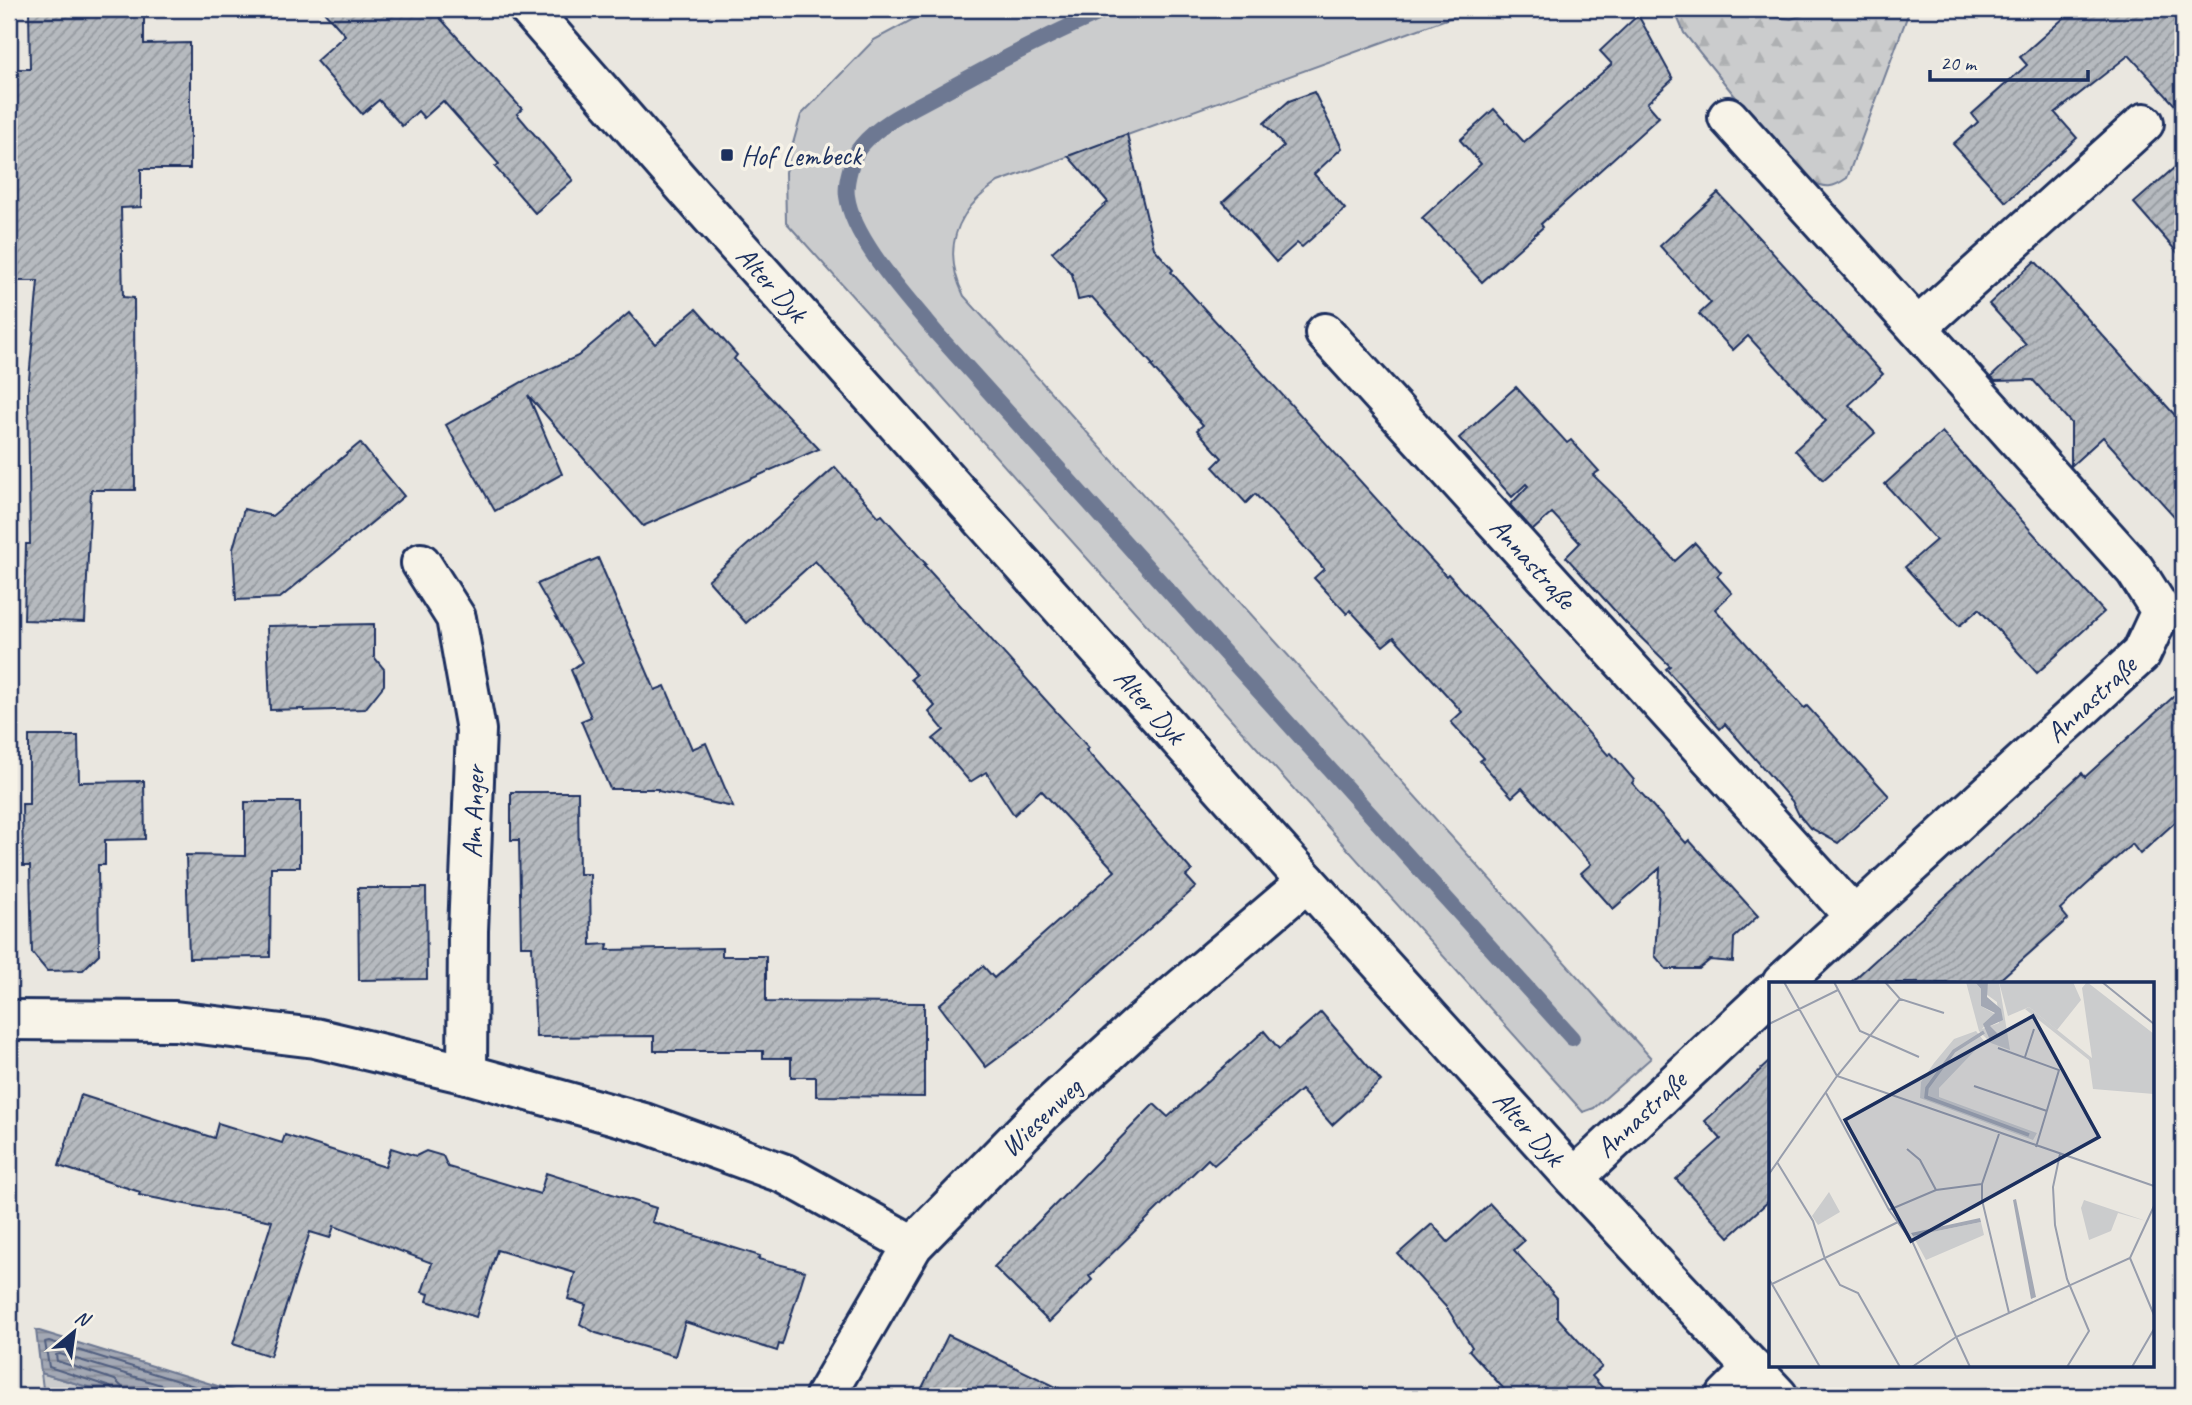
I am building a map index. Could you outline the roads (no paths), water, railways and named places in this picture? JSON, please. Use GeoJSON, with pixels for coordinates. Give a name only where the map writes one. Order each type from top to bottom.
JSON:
{"type":"FeatureCollection","features":[{"type":"Feature","properties":{"kind":"street","name":"Alter Dyk"},"geometry":{"type":"LineString","coordinates":[[529,9],[690,193],[1307,882],[1574,1178],[1766,1383]]}},
{"type":"Feature","properties":{"kind":"street","name":"Annastraße"},"geometry":{"type":"LineString","coordinates":[[1728,117],[2135,570],[2161,611],[2141,654],[1783,982]]}},
{"type":"Feature","properties":{"kind":"street"},"geometry":{"type":"LineString","coordinates":[[1917,327],[2144,123]]}},
{"type":"Feature","properties":{"kind":"street","name":"Annastraße"},"geometry":{"type":"LineString","coordinates":[[1325,333],[1854,916]]}},
{"type":"Feature","properties":{"kind":"street","name":"Am Anger"},"geometry":{"type":"LineString","coordinates":[[421,562],[456,618],[476,730],[468,931],[467,1074]]}},
{"type":"Feature","properties":{"kind":"street","name":"Wiesenweg"},"geometry":{"type":"LineString","coordinates":[[825,1396],[914,1245],[1042,1113],[1140,1024],[1307,882]]}},
{"type":"Feature","properties":{"kind":"street","name":"Annastraße"},"geometry":{"type":"LineString","coordinates":[[1574,1178],[1769,995]]}},
{"type":"Feature","properties":{"kind":"street"},"geometry":{"type":"LineString","coordinates":[[9,1020],[174,1021],[315,1038],[467,1074],[644,1123],[785,1174],[914,1245]]}},
{"type":"Feature","properties":{"kind":"street"},"geometry":{"type":"LineString","coordinates":[[1726,1396],[1766,1383]]}},
{"type":"Feature","properties":{"kind":"water"},"geometry":{"type":"Polygon","coordinates":[[[36,1330],[250,1396],[118,1396],[41,1373],[36,1330]]]}},
{"type":"Feature","properties":{"kind":"waterway"},"geometry":{"type":"LineString","coordinates":[[1109,9],[1066,28],[909,110],[869,137],[858,150],[848,177],[847,196],[851,213],[884,269],[937,334],[1572,1038]]}},
{"type":"Feature","properties":{"kind":"place","name":"Hof Lembeck"},"geometry":{"type":"Point","coordinates":[727,155]}}]}
